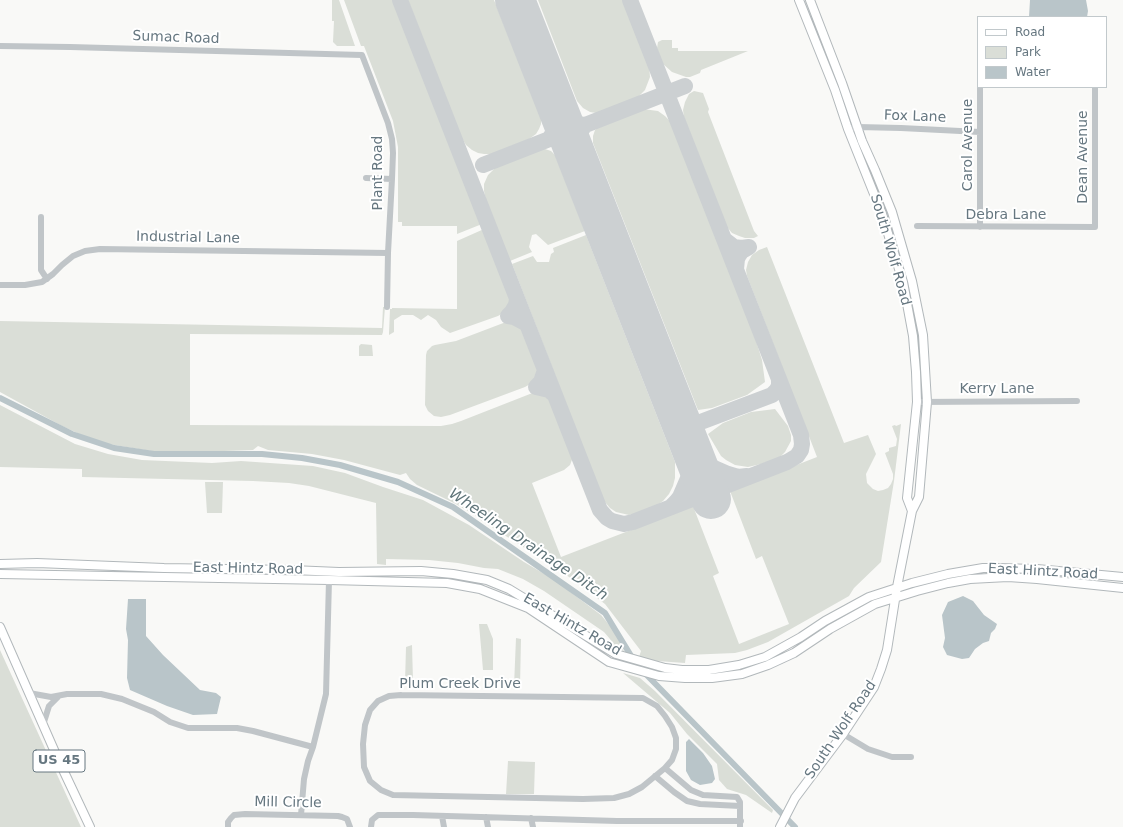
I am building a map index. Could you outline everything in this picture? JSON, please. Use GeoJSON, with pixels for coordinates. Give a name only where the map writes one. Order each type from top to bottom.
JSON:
{"type":"FeatureCollection","features":[{"type":"Feature","properties":{"kind":"main road","name":"South Wolf Road"},"geometry":{"type":"LineString","coordinates":[[799,0],[882,214],[903,282],[913,336],[916,372],[917,402],[907,498],[912,511]]}},
{"type":"Feature","properties":{"kind":"main road","name":"South Wolf Road"},"geometry":{"type":"LineString","coordinates":[[780,827],[795,798],[843,734],[874,687],[881,669],[887,650],[895,598],[912,511],[918,497],[927,402],[922,335],[912,281],[892,212],[862,141],[842,83],[810,0]]}},
{"type":"Feature","properties":{"kind":"main road","name":"East Hintz Road"},"geometry":{"type":"LineString","coordinates":[[0,564],[37,563],[164,568],[339,572],[421,571],[453,574],[487,580],[509,589],[616,654],[665,668],[682,670],[709,670],[739,665],[765,657],[869,597],[897,587],[948,574],[983,568],[1037,569],[1123,577]]}},
{"type":"Feature","properties":{"kind":"main road","name":"East Hintz Road"},"geometry":{"type":"LineString","coordinates":[[3,574],[446,583],[480,589],[528,608],[609,662],[660,676],[685,678],[712,678],[742,674],[768,665],[794,653],[830,629],[874,604],[918,591],[970,579],[1008,577],[1123,588]]}},
{"type":"Feature","properties":{"kind":"main road"},"geometry":{"type":"LineString","coordinates":[[0,580],[3,574]]}},
{"type":"Feature","properties":{"kind":"main road","name":"US 45"},"geometry":{"type":"LineString","coordinates":[[0,627],[43,726],[90,827]]}},
{"type":"Feature","properties":{"kind":"street","name":"Sumac Road"},"geometry":{"type":"LineString","coordinates":[[0,46],[351,56]]}},
{"type":"Feature","properties":{"kind":"street","name":"Plant Road"},"geometry":{"type":"LineString","coordinates":[[351,56],[362,55],[388,123],[392,139],[393,153],[387,307]]}},
{"type":"Feature","properties":{"kind":"street","name":"Carol Avenue"},"geometry":{"type":"LineString","coordinates":[[980,88],[980,227]]}},
{"type":"Feature","properties":{"kind":"street","name":"Dean Avenue"},"geometry":{"type":"LineString","coordinates":[[1095,88],[1095,228]]}},
{"type":"Feature","properties":{"kind":"street","name":"Fox Lane"},"geometry":{"type":"LineString","coordinates":[[848,129],[858,127],[980,132]]}},
{"type":"Feature","properties":{"kind":"street"},"geometry":{"type":"LineString","coordinates":[[366,178],[392,179]]}},
{"type":"Feature","properties":{"kind":"street"},"geometry":{"type":"LineString","coordinates":[[41,217],[41,270],[46,279]]}},
{"type":"Feature","properties":{"kind":"street","name":"Debra Lane"},"geometry":{"type":"LineString","coordinates":[[917,226],[1095,228]]}},
{"type":"Feature","properties":{"kind":"street","name":"Industrial Lane"},"geometry":{"type":"LineString","coordinates":[[0,285],[25,285],[42,282],[73,256],[85,251],[100,249],[388,253]]}},
{"type":"Feature","properties":{"kind":"street","name":"Kerry Lane"},"geometry":{"type":"LineString","coordinates":[[917,402],[1077,401]]}},
{"type":"Feature","properties":{"kind":"street"},"geometry":{"type":"LineString","coordinates":[[301,815],[304,779],[326,694],[329,580]]}},
{"type":"Feature","properties":{"kind":"street"},"geometry":{"type":"LineString","coordinates":[[29,693],[51,697],[67,694],[101,694],[122,699],[154,712],[170,722],[188,728],[237,728],[312,747]]}},
{"type":"Feature","properties":{"kind":"street"},"geometry":{"type":"LineString","coordinates":[[43,726],[50,706],[59,696]]}},
{"type":"Feature","properties":{"kind":"street","name":"Plum Creek Drive"},"geometry":{"type":"LineString","coordinates":[[389,696],[643,698],[657,706],[666,716],[676,738],[676,750],[672,760],[665,768],[642,787],[629,794],[614,798],[575,799],[393,795],[381,790],[370,782],[364,767],[363,744],[365,725],[370,710],[378,701],[389,696]]}},
{"type":"Feature","properties":{"kind":"street"},"geometry":{"type":"LineString","coordinates":[[843,734],[868,749],[892,757],[911,757]]}},
{"type":"Feature","properties":{"kind":"street"},"geometry":{"type":"LineString","coordinates":[[371,827],[372,820],[378,815],[531,818],[617,824],[740,824],[740,804],[737,797],[703,795],[691,790],[665,768]]}},
{"type":"Feature","properties":{"kind":"street"},"geometry":{"type":"LineString","coordinates":[[655,776],[687,801],[700,804],[740,804]]}},
{"type":"Feature","properties":{"kind":"street","name":"Mill Circle"},"geometry":{"type":"LineString","coordinates":[[228,827],[228,822],[231,818],[241,814],[342,817],[347,819],[350,827]]}},
{"type":"Feature","properties":{"kind":"street"},"geometry":{"type":"LineString","coordinates":[[442,816],[444,827]]}},
{"type":"Feature","properties":{"kind":"street"},"geometry":{"type":"LineString","coordinates":[[486,817],[488,827]]}},
{"type":"Feature","properties":{"kind":"street"},"geometry":{"type":"LineString","coordinates":[[531,818],[533,827]]}},
{"type":"Feature","properties":{"kind":"green space"},"geometry":{"type":"Polygon","coordinates":[[[332,0],[339,0],[355,46],[337,46],[333,42],[334,21],[332,21],[332,0]]]}},
{"type":"Feature","properties":{"kind":"green space"},"geometry":{"type":"Polygon","coordinates":[[[344,0],[394,0],[482,224],[457,234],[457,226],[402,226],[402,222],[398,222],[398,147],[393,121],[364,46],[361,46],[344,0]]]}},
{"type":"Feature","properties":{"kind":"green space"},"geometry":{"type":"Polygon","coordinates":[[[408,0],[494,0],[541,118],[541,124],[536,134],[529,139],[491,154],[478,153],[466,145],[461,137],[408,0]]]}},
{"type":"Feature","properties":{"kind":"green space"},"geometry":{"type":"Polygon","coordinates":[[[538,0],[624,0],[649,65],[650,77],[645,90],[638,97],[596,113],[590,112],[583,108],[577,101],[538,0]]]}},
{"type":"Feature","properties":{"kind":"green space"},"geometry":{"type":"Polygon","coordinates":[[[662,40],[672,40],[672,48],[678,48],[678,51],[748,51],[701,70],[700,73],[686,77],[672,72],[662,63],[657,48],[658,42],[662,40]]]}},
{"type":"Feature","properties":{"kind":"green space"},"geometry":{"type":"Polygon","coordinates":[[[694,91],[703,93],[709,109],[708,112],[754,231],[758,236],[754,238],[739,236],[732,233],[727,227],[684,117],[683,110],[685,102],[689,94],[694,91]]]}},
{"type":"Feature","properties":{"kind":"green space"},"geometry":{"type":"Polygon","coordinates":[[[643,109],[658,111],[671,122],[753,331],[762,360],[765,382],[747,395],[712,408],[698,410],[593,143],[595,130],[600,126],[643,109]]]}},
{"type":"Feature","properties":{"kind":"green space"},"geometry":{"type":"Polygon","coordinates":[[[545,149],[551,151],[555,155],[585,231],[548,245],[536,234],[532,235],[529,247],[532,252],[510,261],[486,200],[484,184],[488,175],[495,168],[545,149]]]}},
{"type":"Feature","properties":{"kind":"green space"},"geometry":{"type":"Polygon","coordinates":[[[484,229],[511,300],[508,310],[498,316],[450,333],[428,315],[421,320],[413,315],[402,315],[394,320],[394,332],[389,335],[390,309],[392,308],[457,309],[457,241],[484,229]]]}},
{"type":"Feature","properties":{"kind":"green space"},"geometry":{"type":"Polygon","coordinates":[[[586,235],[675,462],[675,478],[669,494],[663,501],[654,507],[636,514],[629,515],[616,512],[604,501],[512,264],[533,256],[537,262],[549,262],[551,254],[554,252],[553,248],[586,235]]]}},
{"type":"Feature","properties":{"kind":"green space"},"geometry":{"type":"Polygon","coordinates":[[[767,247],[844,443],[868,435],[876,454],[866,474],[867,483],[873,489],[878,491],[888,488],[893,479],[893,474],[885,453],[889,451],[889,448],[896,446],[897,439],[892,426],[901,424],[894,481],[881,562],[854,588],[849,596],[768,642],[735,653],[686,655],[685,663],[657,661],[639,657],[641,651],[605,604],[561,571],[482,521],[475,515],[417,485],[406,473],[400,475],[344,460],[312,454],[268,450],[258,446],[253,450],[196,452],[151,451],[108,444],[84,436],[62,426],[0,392],[0,321],[382,328],[383,307],[385,307],[382,335],[190,334],[190,425],[441,426],[461,421],[535,392],[542,393],[551,400],[573,457],[570,465],[564,470],[532,483],[561,557],[693,506],[719,573],[713,576],[739,644],[789,624],[762,556],[756,559],[730,491],[817,457],[747,276],[746,270],[752,255],[767,247]]]}},
{"type":"Feature","properties":{"kind":"green space"},"geometry":{"type":"Polygon","coordinates":[[[511,321],[520,325],[523,330],[538,368],[536,380],[525,387],[450,415],[441,417],[434,416],[428,411],[425,405],[427,351],[432,346],[456,341],[511,321]]]}},
{"type":"Feature","properties":{"kind":"green space"},"geometry":{"type":"Polygon","coordinates":[[[361,344],[372,345],[373,356],[359,356],[359,346],[361,344]]]}},
{"type":"Feature","properties":{"kind":"green space"},"geometry":{"type":"Polygon","coordinates":[[[0,405],[75,444],[108,454],[142,460],[212,463],[241,461],[313,466],[345,473],[423,500],[469,525],[524,562],[553,579],[601,615],[615,632],[624,651],[614,647],[604,632],[544,591],[523,579],[498,569],[429,560],[386,559],[386,565],[377,564],[376,503],[309,486],[289,483],[82,477],[82,469],[0,467],[0,405]]]}},
{"type":"Feature","properties":{"kind":"green space"},"geometry":{"type":"Polygon","coordinates":[[[775,409],[788,426],[791,435],[791,441],[785,452],[779,458],[748,467],[735,465],[721,456],[708,434],[723,423],[751,412],[775,409]]]}},
{"type":"Feature","properties":{"kind":"green space"},"geometry":{"type":"Polygon","coordinates":[[[205,482],[223,482],[222,513],[207,513],[205,482]]]}},
{"type":"Feature","properties":{"kind":"green space"},"geometry":{"type":"Polygon","coordinates":[[[479,624],[487,624],[493,639],[493,670],[483,670],[479,624]]]}},
{"type":"Feature","properties":{"kind":"green space"},"geometry":{"type":"Polygon","coordinates":[[[516,638],[521,639],[520,686],[514,686],[516,638]]]}},
{"type":"Feature","properties":{"kind":"green space"},"geometry":{"type":"Polygon","coordinates":[[[412,645],[413,681],[405,683],[406,647],[412,645]]]}},
{"type":"Feature","properties":{"kind":"green space"},"geometry":{"type":"Polygon","coordinates":[[[0,650],[81,827],[0,827],[0,650]]]}},
{"type":"Feature","properties":{"kind":"green space"},"geometry":{"type":"Polygon","coordinates":[[[623,673],[640,678],[655,691],[773,810],[772,813],[746,795],[727,789],[719,780],[717,764],[687,734],[670,713],[623,673]]]}},
{"type":"Feature","properties":{"kind":"green space"},"geometry":{"type":"Polygon","coordinates":[[[508,761],[535,762],[534,794],[506,794],[508,761]]]}},
{"type":"Feature","properties":{"kind":"water"},"geometry":{"type":"Polygon","coordinates":[[[1030,0],[1086,0],[1088,11],[1087,16],[1029,16],[1030,0]]]}},
{"type":"Feature","properties":{"kind":"water"},"geometry":{"type":"Polygon","coordinates":[[[963,596],[973,601],[984,615],[997,624],[991,633],[989,641],[983,643],[975,649],[969,658],[962,659],[947,655],[943,647],[945,638],[942,615],[948,602],[963,596]]]}},
{"type":"Feature","properties":{"kind":"water"},"geometry":{"type":"Polygon","coordinates":[[[128,599],[146,599],[146,636],[163,655],[200,690],[216,693],[221,697],[217,714],[193,715],[167,706],[130,690],[127,678],[128,640],[126,629],[128,599]]]}},
{"type":"Feature","properties":{"kind":"water"},"geometry":{"type":"Polygon","coordinates":[[[689,739],[703,753],[712,766],[715,779],[712,783],[700,785],[691,780],[686,771],[686,742],[689,739]]]}},
{"type":"Feature","properties":{"kind":"waterway","name":"Wheeling Drainage Ditch"},"geometry":{"type":"LineString","coordinates":[[0,398],[72,434],[114,448],[154,454],[262,454],[302,458],[340,465],[398,482],[453,507],[605,613],[636,664],[795,827]]}},
{"type":"Feature","properties":{"kind":"taxiway"},"geometry":{"type":"LineString","coordinates":[[400,0],[600,510],[612,521],[624,524],[633,522],[787,462],[797,456],[801,450],[802,444],[801,435],[630,0]]}},
{"type":"Feature","properties":{"kind":"taxiway"},"geometry":{"type":"LineString","coordinates":[[483,165],[685,86]]}},
{"type":"Feature","properties":{"kind":"taxiway"},"geometry":{"type":"LineString","coordinates":[[558,109],[574,123],[585,125],[576,141],[577,157],[569,146],[560,140],[550,138],[558,122],[558,109]]}},
{"type":"Feature","properties":{"kind":"taxiway"},"geometry":{"type":"LineString","coordinates":[[725,240],[734,247],[749,247],[742,251],[739,255],[736,269]]}},
{"type":"Feature","properties":{"kind":"taxiway"},"geometry":{"type":"LineString","coordinates":[[517,299],[516,305],[508,316],[514,317],[527,324]]}},
{"type":"Feature","properties":{"kind":"taxiway"},"geometry":{"type":"LineString","coordinates":[[545,370],[541,382],[536,387],[549,390],[555,395]]}},
{"type":"Feature","properties":{"kind":"taxiway"},"geometry":{"type":"LineString","coordinates":[[677,412],[684,420],[691,424],[698,423],[772,395],[779,386],[779,379]]}},
{"type":"Feature","properties":{"kind":"taxiway"},"geometry":{"type":"LineString","coordinates":[[671,507],[680,497],[696,460],[728,474],[738,477],[747,476]]}},
{"type":"Feature","properties":{"kind":"runway"},"geometry":{"type":"LineString","coordinates":[[515,0],[711,499]]}}]}
